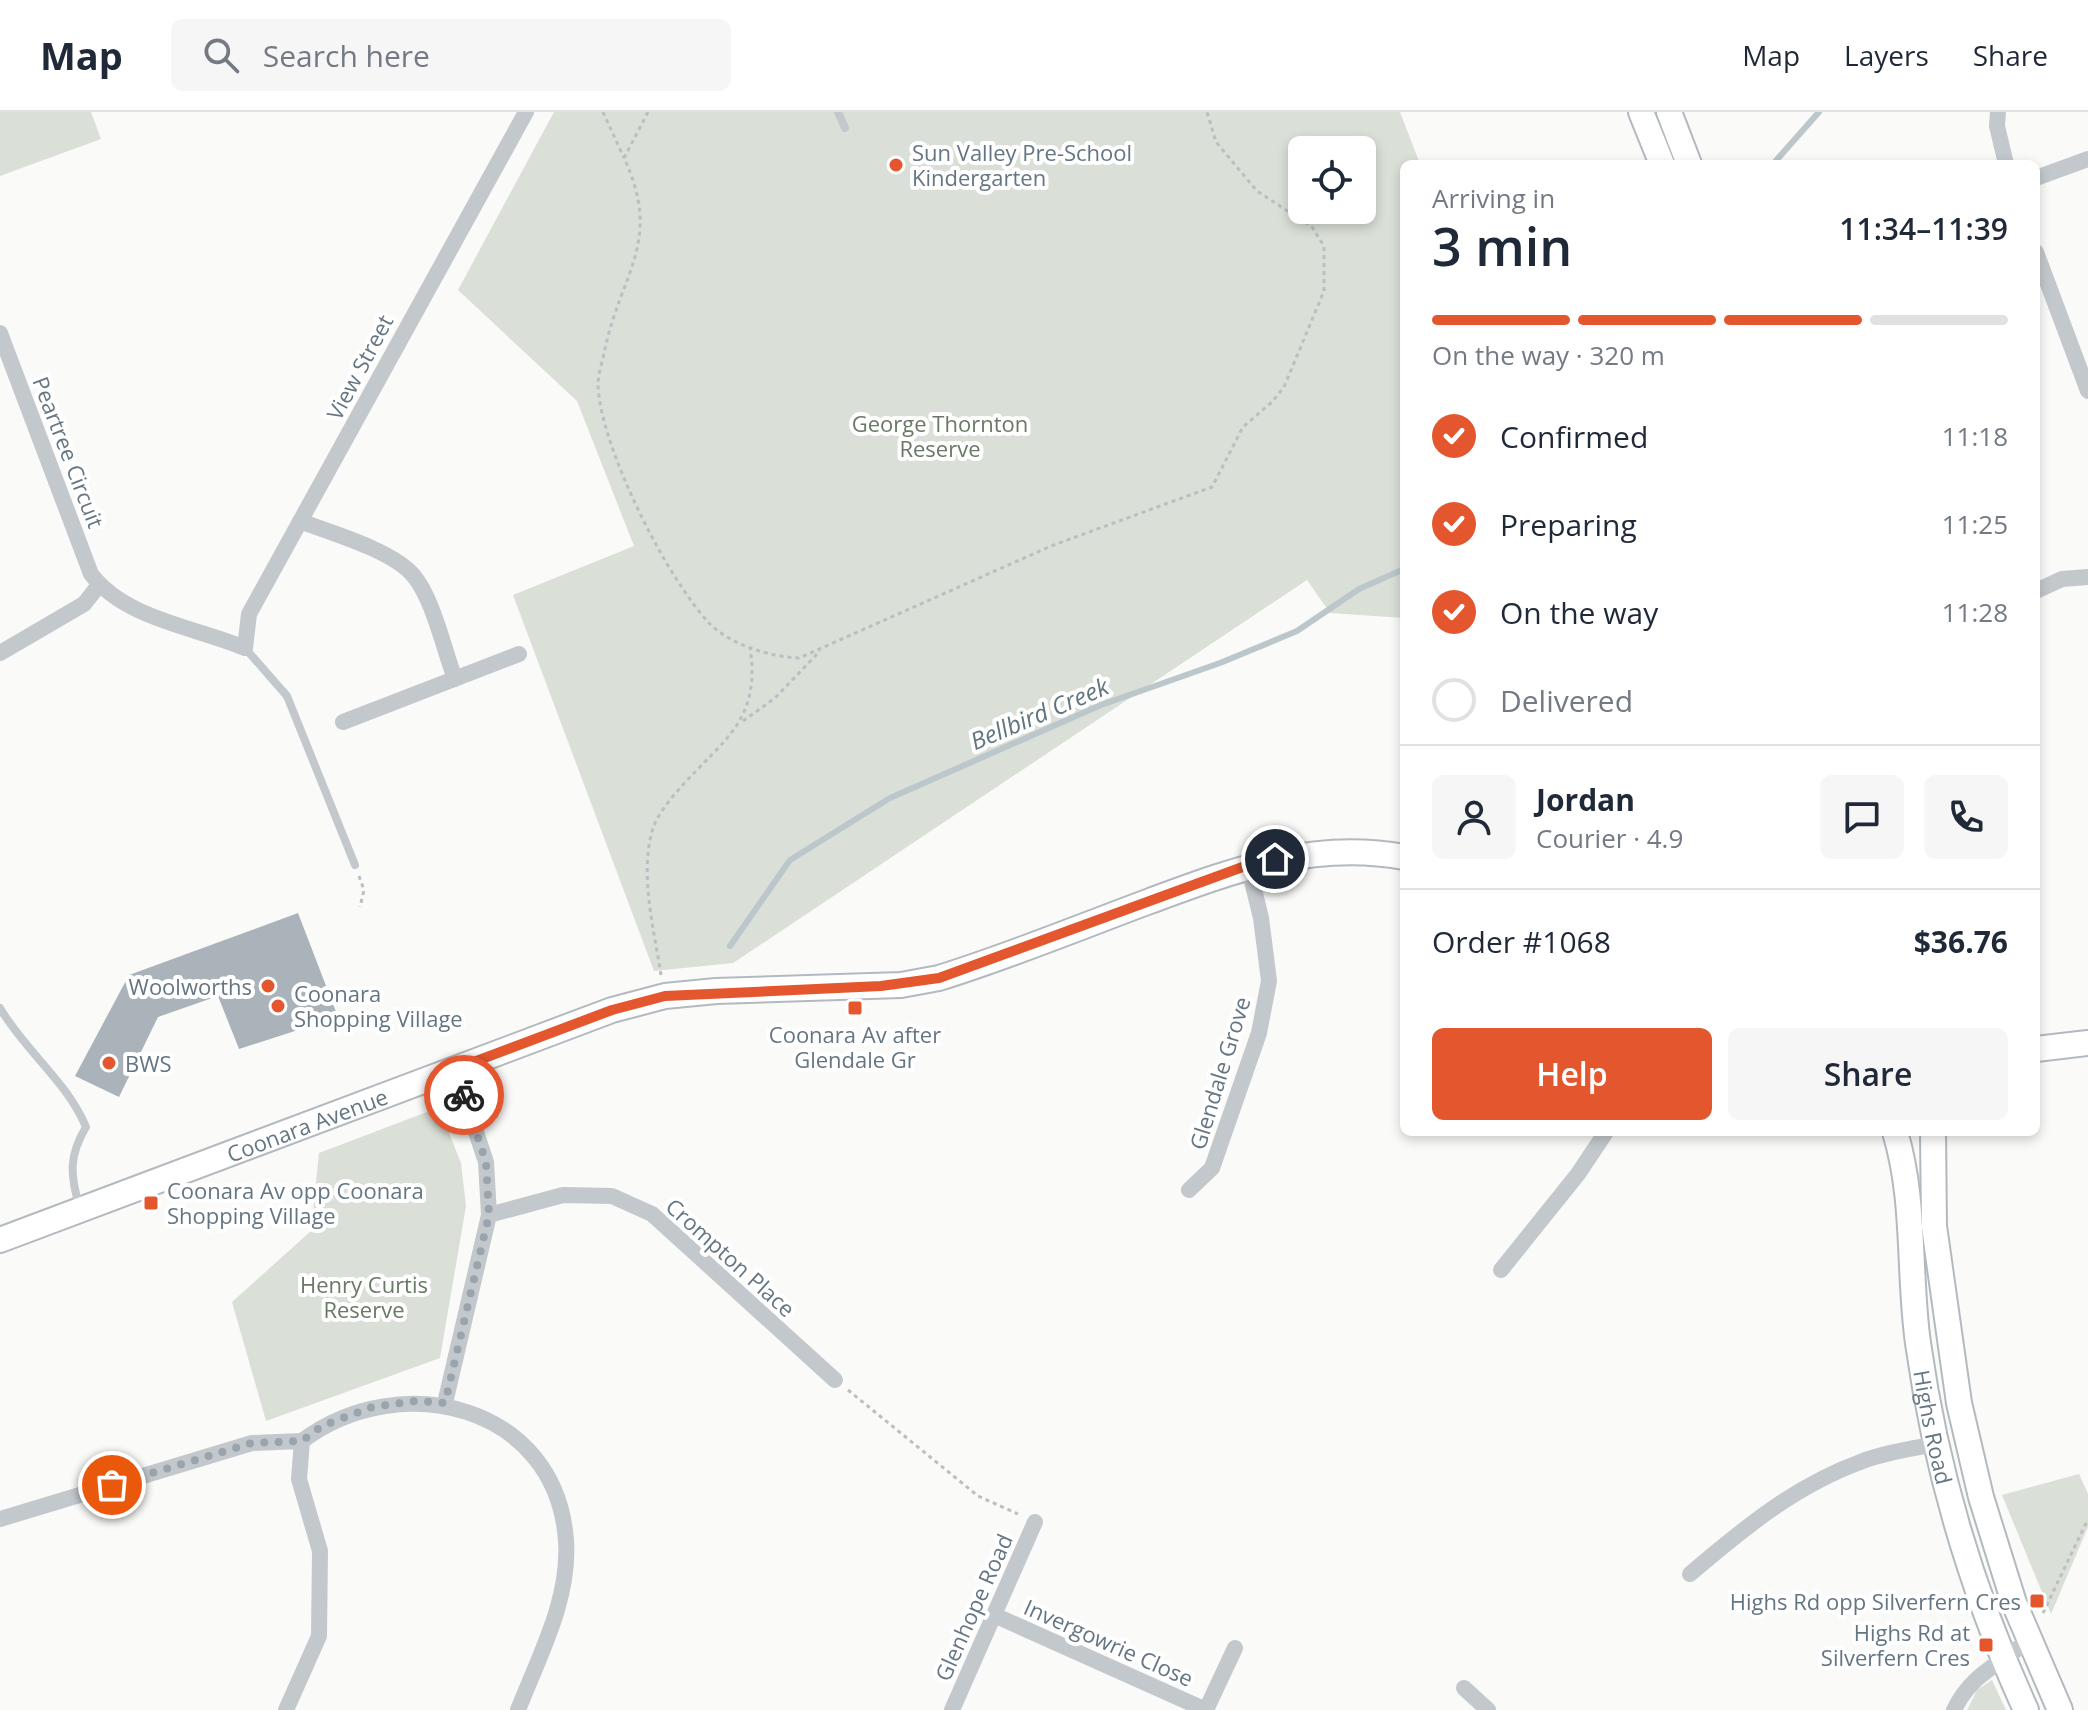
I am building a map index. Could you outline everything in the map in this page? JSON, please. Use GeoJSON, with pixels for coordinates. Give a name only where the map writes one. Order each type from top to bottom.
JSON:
{"type":"FeatureCollection","features":[{"type":"Feature","properties":{"kind":"street","name":"View Street"},"geometry":{"type":"LineString","coordinates":[[245,648],[249,614],[526,112]]}},
{"type":"Feature","properties":{"kind":"street"},"geometry":{"type":"LineString","coordinates":[[1641,112],[1660,160]]}},
{"type":"Feature","properties":{"kind":"street"},"geometry":{"type":"LineString","coordinates":[[1669,112],[1687,160]]}},
{"type":"Feature","properties":{"kind":"street"},"geometry":{"type":"LineString","coordinates":[[1998,112],[1997,126],[2005,160]]}},
{"type":"Feature","properties":{"kind":"street"},"geometry":{"type":"LineString","coordinates":[[2040,177],[2088,159]]}},
{"type":"Feature","properties":{"kind":"street"},"geometry":{"type":"LineString","coordinates":[[2040,263],[2088,391]]}},
{"type":"Feature","properties":{"kind":"street","name":"Peartree Circuit"},"geometry":{"type":"LineString","coordinates":[[0,333],[91,574],[99,585]]}},
{"type":"Feature","properties":{"kind":"street"},"geometry":{"type":"LineString","coordinates":[[300,521],[394,560],[413,575],[423,591],[455,679]]}},
{"type":"Feature","properties":{"kind":"street"},"geometry":{"type":"LineString","coordinates":[[2040,589],[2062,579],[2088,577]]}},
{"type":"Feature","properties":{"kind":"street"},"geometry":{"type":"LineString","coordinates":[[0,653],[84,604],[99,585],[104,591],[164,621],[206,631],[245,648]]}},
{"type":"Feature","properties":{"kind":"street"},"geometry":{"type":"LineString","coordinates":[[343,722],[519,654]]}},
{"type":"Feature","properties":{"kind":"street","name":"Coonara Avenue"},"geometry":{"type":"LineString","coordinates":[[0,1240],[612,1010],[665,996],[888,986],[939,978],[1248,865],[1314,853],[1352,851],[1400,857]]}},
{"type":"Feature","properties":{"kind":"street","name":"Glendale Grove"},"geometry":{"type":"LineString","coordinates":[[1189,1190],[1212,1168],[1259,1033],[1269,981],[1261,918],[1248,865]]}},
{"type":"Feature","properties":{"kind":"street"},"geometry":{"type":"LineString","coordinates":[[2040,1049],[2088,1043]]}},
{"type":"Feature","properties":{"kind":"street"},"geometry":{"type":"LineString","coordinates":[[445,1403],[489,1215],[486,1162],[455,1069]]}},
{"type":"Feature","properties":{"kind":"street"},"geometry":{"type":"LineString","coordinates":[[1501,1270],[1578,1174],[1603,1136]]}},
{"type":"Feature","properties":{"kind":"street","name":"Highs Road"},"geometry":{"type":"LineString","coordinates":[[1896,1136],[1909,1189],[1916,1327],[1935,1444],[1965,1560],[2026,1710]]}},
{"type":"Feature","properties":{"kind":"street","name":"Highs Road"},"geometry":{"type":"LineString","coordinates":[[1933,1136],[1934,1226],[1959,1403],[1981,1497],[2014,1603],[2060,1710]]}},
{"type":"Feature","properties":{"kind":"street","name":"Crompton Place"},"geometry":{"type":"LineString","coordinates":[[489,1215],[563,1195],[612,1196],[652,1214],[835,1380]]}},
{"type":"Feature","properties":{"kind":"street"},"geometry":{"type":"LineString","coordinates":[[0,1519],[252,1443],[302,1441],[322,1426],[372,1407],[416,1401],[445,1403],[511,1435],[538,1461],[557,1498],[566,1540],[565,1577],[556,1612],[518,1710]]}},
{"type":"Feature","properties":{"kind":"street"},"geometry":{"type":"LineString","coordinates":[[286,1710],[319,1636],[320,1551],[299,1479],[302,1441]]}},
{"type":"Feature","properties":{"kind":"street"},"geometry":{"type":"LineString","coordinates":[[1690,1574],[1754,1520],[1805,1486],[1865,1460],[1935,1444]]}},
{"type":"Feature","properties":{"kind":"street","name":"Glenhope Road"},"geometry":{"type":"LineString","coordinates":[[952,1710],[1035,1522]]}},
{"type":"Feature","properties":{"kind":"street","name":"Invergowrie Close"},"geometry":{"type":"LineString","coordinates":[[994,1615],[1206,1710],[1235,1648]]}},
{"type":"Feature","properties":{"kind":"street"},"geometry":{"type":"LineString","coordinates":[[1954,1710],[1972,1680],[2004,1661],[2029,1640]]}},
{"type":"Feature","properties":{"kind":"street"},"geometry":{"type":"LineString","coordinates":[[1464,1688],[1488,1710]]}},
{"type":"Feature","properties":{"kind":"lane"},"geometry":{"type":"LineString","coordinates":[[838,112],[845,128]]}},
{"type":"Feature","properties":{"kind":"lane"},"geometry":{"type":"LineString","coordinates":[[245,648],[287,696],[355,865]]}},
{"type":"Feature","properties":{"kind":"lane"},"geometry":{"type":"LineString","coordinates":[[0,1008],[26,1045],[63,1086],[86,1127],[71,1159],[72,1179],[81,1210]]}},
{"type":"Feature","properties":{"kind":"path"},"geometry":{"type":"LineString","coordinates":[[603,112],[636,191],[640,236],[636,262],[611,323],[598,383],[602,409],[651,539],[712,625],[750,647],[776,657],[799,658],[1051,546],[1212,487],[1243,427],[1284,387],[1324,291],[1324,246],[1312,227],[1257,191],[1216,142],[1207,112]]}},
{"type":"Feature","properties":{"kind":"path"},"geometry":{"type":"LineString","coordinates":[[624,158],[648,112]]}},
{"type":"Feature","properties":{"kind":"path"},"geometry":{"type":"LineString","coordinates":[[743,721],[755,675],[750,647]]}},
{"type":"Feature","properties":{"kind":"path"},"geometry":{"type":"LineString","coordinates":[[665,996],[648,872],[653,827],[673,796],[743,721],[775,698],[821,650]]}},
{"type":"Feature","properties":{"kind":"path"},"geometry":{"type":"LineString","coordinates":[[355,865],[364,890],[360,907]]}},
{"type":"Feature","properties":{"kind":"path"},"geometry":{"type":"LineString","coordinates":[[835,1380],[978,1496],[1035,1522]]}},
{"type":"Feature","properties":{"kind":"path"},"geometry":{"type":"LineString","coordinates":[[2029,1640],[2088,1519]]}},
{"type":"Feature","properties":{"kind":"green space"},"geometry":{"type":"Polygon","coordinates":[[[0,112],[91,112],[101,139],[0,176],[0,112]]]}},
{"type":"Feature","properties":{"kind":"green space","name":"George Thornton Reserve"},"geometry":{"type":"Polygon","coordinates":[[[554,112],[1400,112],[1418,160],[1400,160],[1400,618],[1330,613],[1307,580],[733,963],[654,971],[513,595],[634,546],[577,401],[458,290],[554,112]]]}},
{"type":"Feature","properties":{"kind":"green space","name":"Henry Curtis Reserve"},"geometry":{"type":"Polygon","coordinates":[[[427,1112],[443,1118],[461,1163],[466,1206],[440,1358],[266,1421],[232,1302],[311,1231],[319,1153],[427,1112]]]}},
{"type":"Feature","properties":{"kind":"green space"},"geometry":{"type":"Polygon","coordinates":[[[2079,1474],[2088,1494],[2088,1527],[2051,1614],[2002,1495],[2079,1474]]]}},
{"type":"Feature","properties":{"kind":"green space"},"geometry":{"type":"Polygon","coordinates":[[[1992,1680],[2006,1710],[1967,1710],[1977,1690],[1992,1680]]]}},
{"type":"Feature","properties":{"kind":"building","name":"Coonara Shopping Village"},"geometry":{"type":"Polygon","coordinates":[[[298,913],[338,1017],[239,1049],[218,996],[158,1017],[119,1097],[75,1076],[129,975],[298,913]]]}},
{"type":"Feature","properties":{"kind":"waterway","name":"Bellbird Creek"},"geometry":{"type":"LineString","coordinates":[[1777,160],[1819,112]]}},
{"type":"Feature","properties":{"kind":"waterway","name":"Bellbird Creek"},"geometry":{"type":"LineString","coordinates":[[730,946],[790,860],[890,798],[1101,705],[1220,663],[1297,631],[1359,589],[1400,571]]}},
{"type":"Feature","properties":{"kind":"way so far"},"geometry":{"type":"LineString","coordinates":[[112,1485],[252,1443],[302,1441],[322,1426],[372,1407],[396,1402],[445,1403],[489,1215],[486,1162],[464,1095]]}},
{"type":"Feature","properties":{"kind":"place","name":"Sun Valley Pre-School Kindergarten"},"geometry":{"type":"Point","coordinates":[896,165]}},
{"type":"Feature","properties":{"kind":"place","name":"Woolworths"},"geometry":{"type":"Point","coordinates":[268,986]}},
{"type":"Feature","properties":{"kind":"place","name":"Coonara Shopping Village"},"geometry":{"type":"Point","coordinates":[278,1006]}},
{"type":"Feature","properties":{"kind":"place","name":"Coonara Av after Glendale Gr"},"geometry":{"type":"Point","coordinates":[855,1008]}},
{"type":"Feature","properties":{"kind":"place","name":"BWS"},"geometry":{"type":"Point","coordinates":[109,1063]}},
{"type":"Feature","properties":{"kind":"place","name":"Coonara Av opp Coonara Shopping Village"},"geometry":{"type":"Point","coordinates":[151,1203]}},
{"type":"Feature","properties":{"kind":"place","name":"Highs Rd opp Silverfern Cres"},"geometry":{"type":"Point","coordinates":[2037,1601]}},
{"type":"Feature","properties":{"kind":"place","name":"Highs Rd at Silverfern Cres"},"geometry":{"type":"Point","coordinates":[1986,1645]}},
{"type":"Feature","properties":{"kind":"route"},"geometry":{"type":"LineString","coordinates":[[464,1095],[455,1069],[612,1010],[665,996],[716,991],[901,985],[939,978],[1248,865],[1275,859]]}}]}
